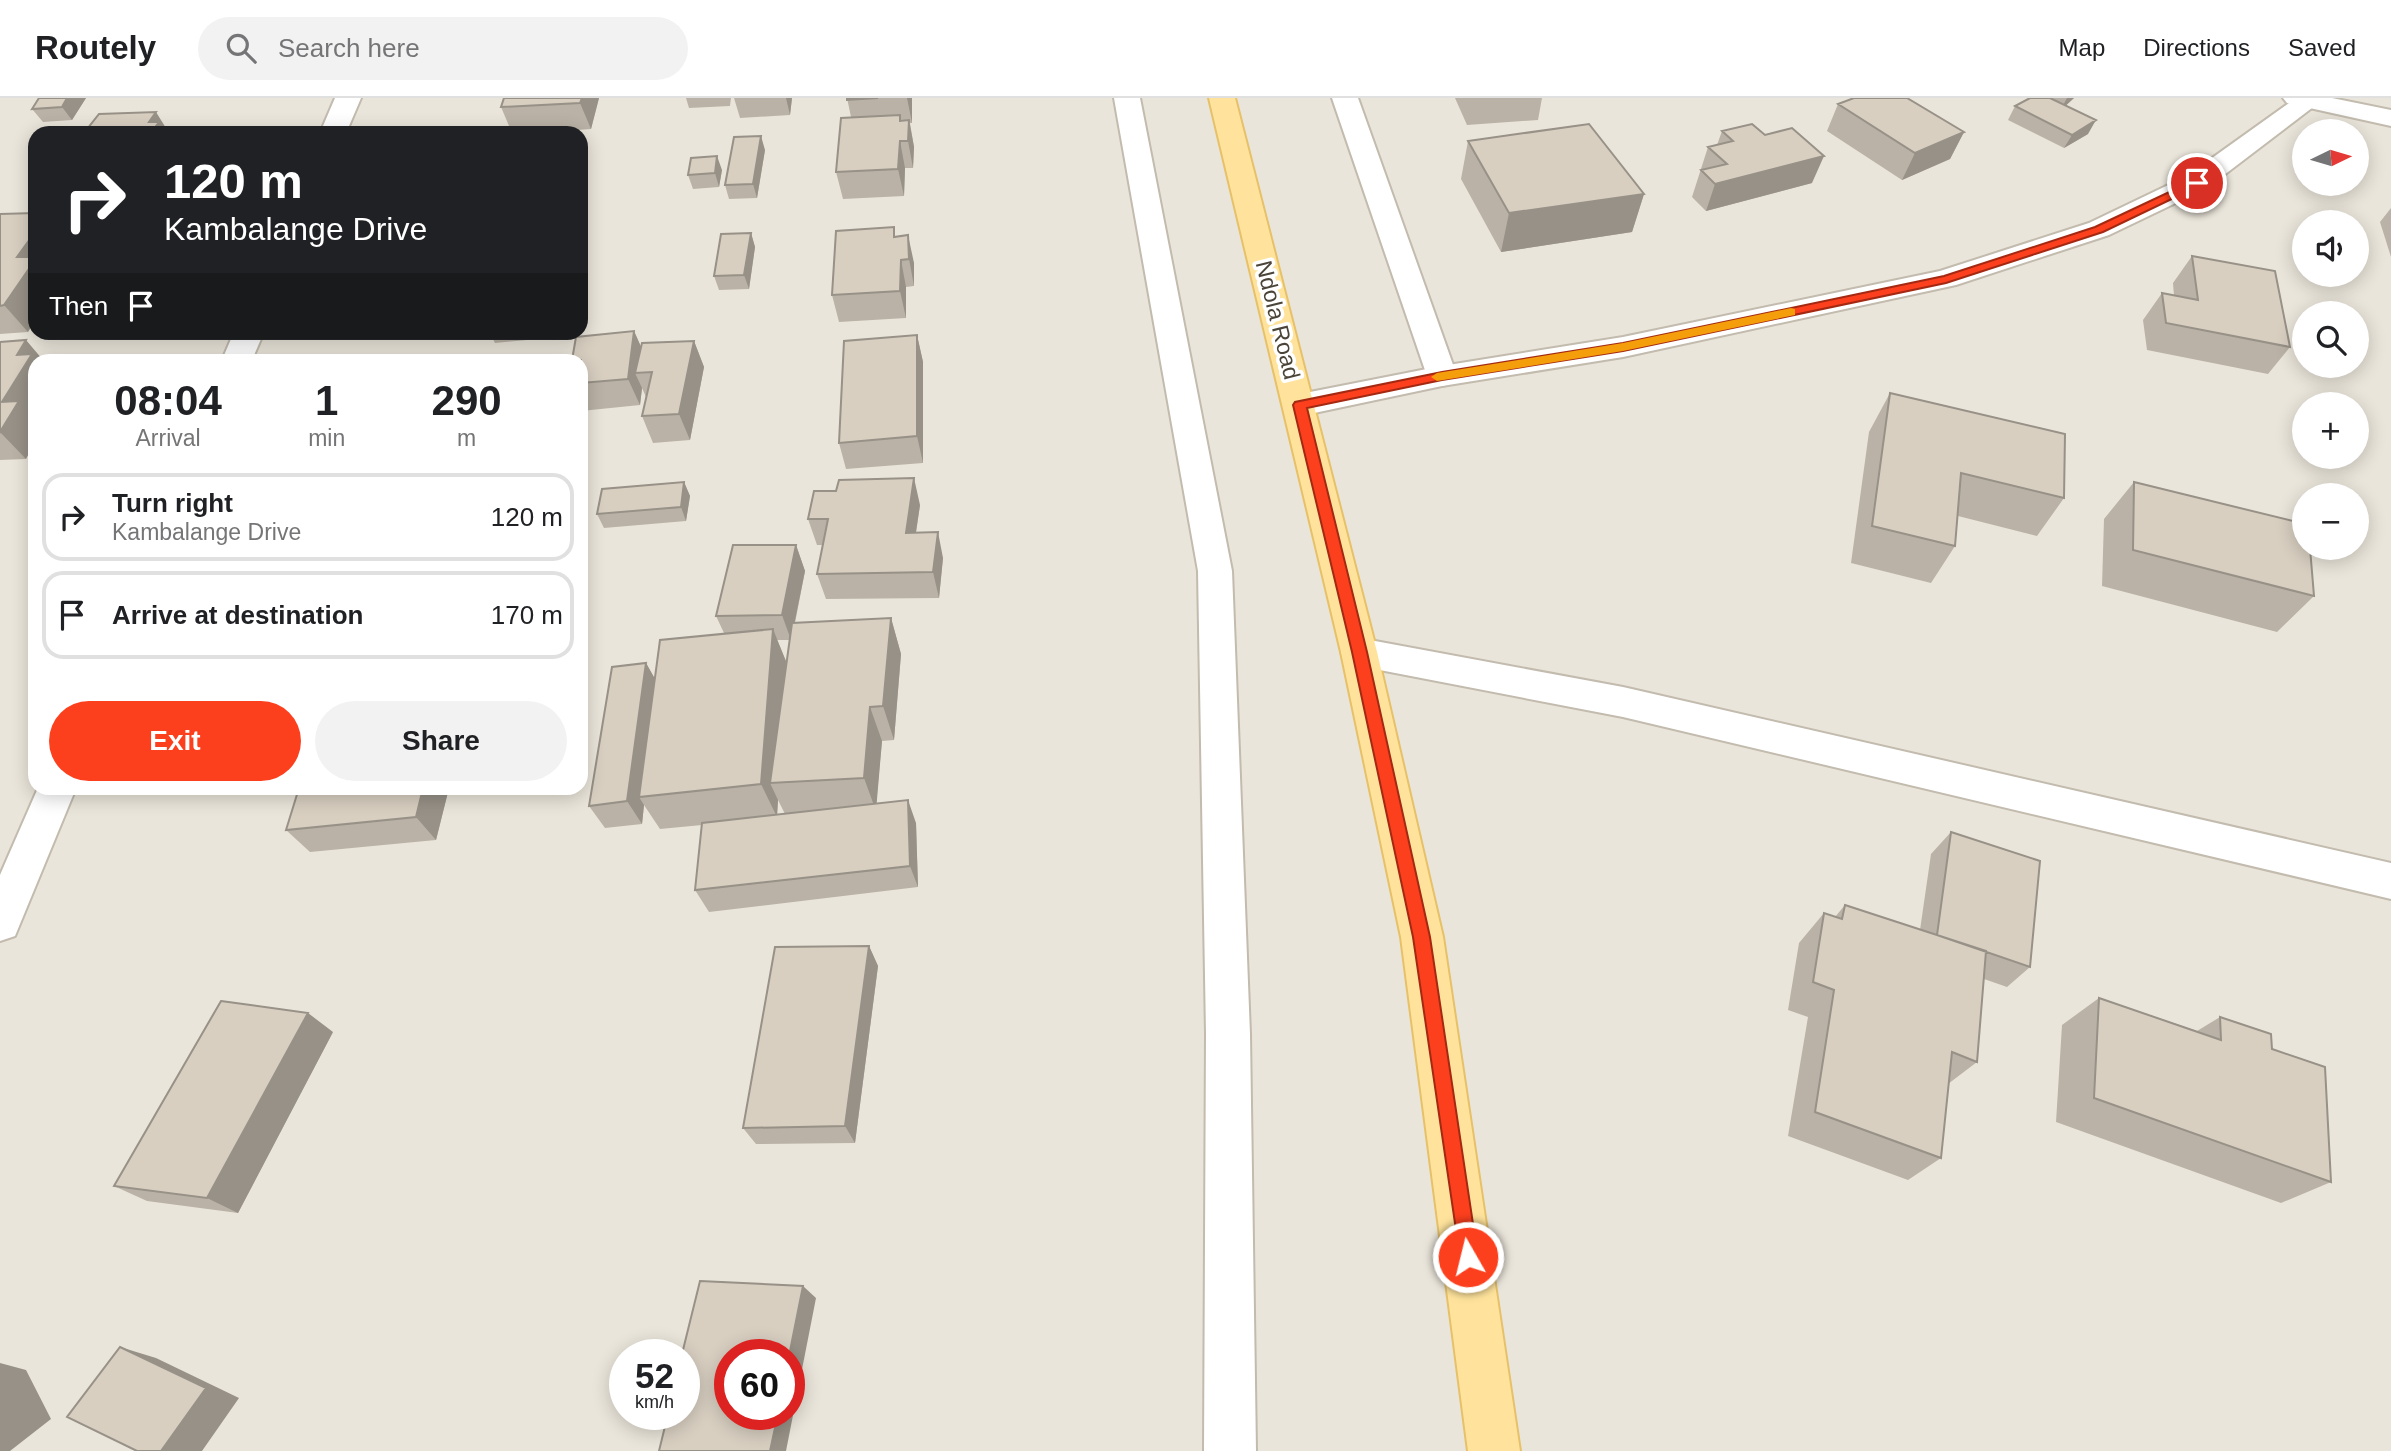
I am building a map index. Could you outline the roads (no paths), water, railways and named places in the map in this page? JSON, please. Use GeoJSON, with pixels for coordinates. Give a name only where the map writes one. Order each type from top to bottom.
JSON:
{"type":"FeatureCollection","features":[{"type":"Feature","properties":{"kind":"main road","name":"Ndola Road"},"geometry":{"type":"LineString","coordinates":[[1222,98],[1359,652],[1422,937],[1494,1451]]}},
{"type":"Feature","properties":{"kind":"street"},"geometry":{"type":"LineString","coordinates":[[336,126],[348,98]]}},
{"type":"Feature","properties":{"kind":"street"},"geometry":{"type":"LineString","coordinates":[[1127,98],[1215,571],[1228,1034],[1230,1451]]}},
{"type":"Feature","properties":{"kind":"street"},"geometry":{"type":"LineString","coordinates":[[1345,98],[1442,376]]}},
{"type":"Feature","properties":{"kind":"street"},"geometry":{"type":"LineString","coordinates":[[1300,405],[1442,376],[1623,347],[1959,275],[2099,229],[2197,183],[2305,99],[2391,118]]}},
{"type":"Feature","properties":{"kind":"street"},"geometry":{"type":"LineString","coordinates":[[1359,652],[1623,702],[2391,881]]}},
{"type":"Feature","properties":{"kind":"street"},"geometry":{"type":"LineString","coordinates":[[0,923],[54,795]]}}]}
